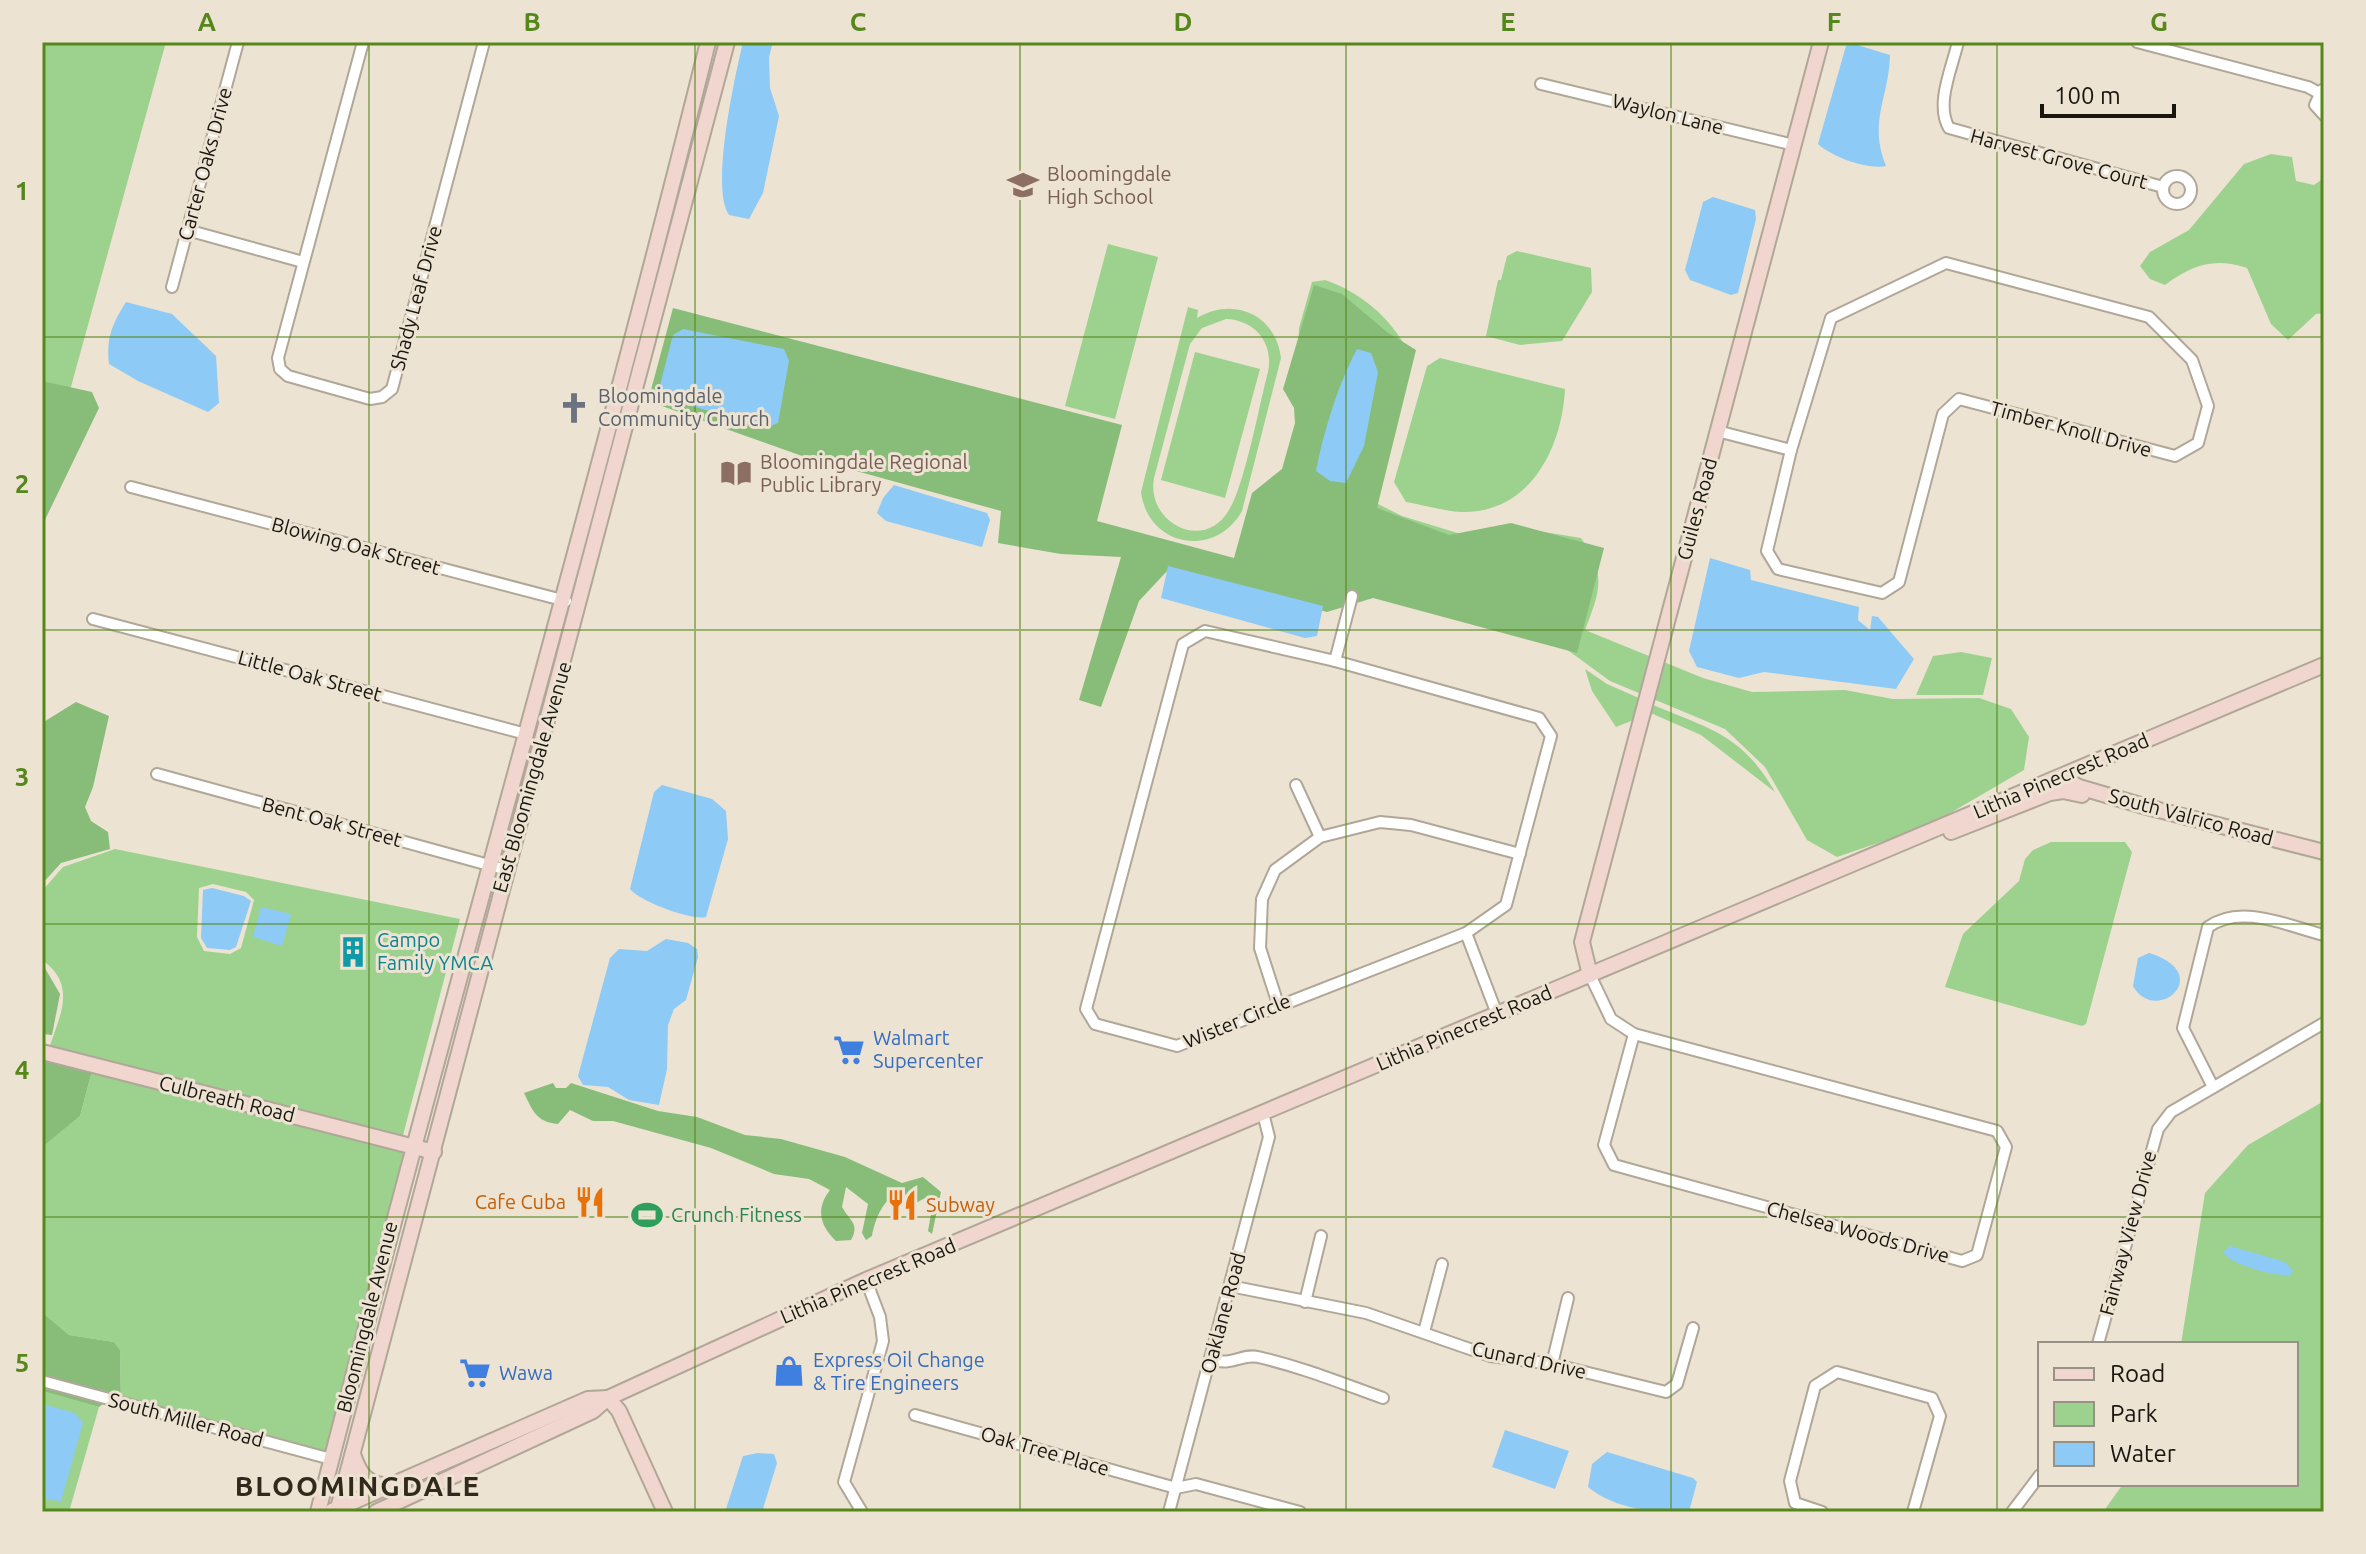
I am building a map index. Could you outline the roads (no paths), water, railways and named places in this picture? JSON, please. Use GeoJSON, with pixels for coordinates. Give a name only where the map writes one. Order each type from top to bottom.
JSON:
{"type":"FeatureCollection","features":[{"type":"Feature","properties":{"kind":"main road","name":"East Bloomingdale Avenue"},"geometry":{"type":"LineString","coordinates":[[335,1511],[434,1152],[499,868],[526,734],[708,42]]}},
{"type":"Feature","properties":{"kind":"main road","name":"East Bloomingdale Avenue"},"geometry":{"type":"LineString","coordinates":[[411,1146],[580,605],[727,42]]}},
{"type":"Feature","properties":{"kind":"main road","name":"Guiles Road"},"geometry":{"type":"LineString","coordinates":[[1590,975],[1582,942],[1821,42]]}},
{"type":"Feature","properties":{"kind":"main road"},"geometry":{"type":"LineString","coordinates":[[664,216],[682,220]]}},
{"type":"Feature","properties":{"kind":"main road","name":"Lithia Pinecrest Road"},"geometry":{"type":"LineString","coordinates":[[376,1512],[593,1411],[608,1398],[866,1280],[1919,836],[2060,784],[2324,665]]}},
{"type":"Feature","properties":{"kind":"main road","name":"South Valrico Road"},"geometry":{"type":"LineString","coordinates":[[2060,784],[2324,852]]}},
{"type":"Feature","properties":{"kind":"main road","name":"Culbreath Road"},"geometry":{"type":"LineString","coordinates":[[42,1052],[411,1146]]}},
{"type":"Feature","properties":{"kind":"main road"},"geometry":{"type":"LineString","coordinates":[[411,1146],[434,1152]]}},
{"type":"Feature","properties":{"kind":"main road","name":"Bloomingdale Avenue"},"geometry":{"type":"LineString","coordinates":[[318,1512],[411,1146]]}},
{"type":"Feature","properties":{"kind":"main road"},"geometry":{"type":"LineString","coordinates":[[608,1398],[620,1414],[665,1512]]}},
{"type":"Feature","properties":{"kind":"main road","name":"Lithia Pinecrest Road"},"geometry":{"type":"LineString","coordinates":[[335,1511],[588,1399],[608,1398]]}},
{"type":"Feature","properties":{"kind":"main road"},"geometry":{"type":"LineString","coordinates":[[352,1453],[362,1476],[375,1484],[391,1486]]}},
{"type":"Feature","properties":{"kind":"street","name":"Carter Oaks Drive"},"geometry":{"type":"LineString","coordinates":[[172,287],[238,42]]}},
{"type":"Feature","properties":{"kind":"street","name":"Shady Leaf Drive"},"geometry":{"type":"LineString","coordinates":[[363,42],[278,358],[280,369],[288,376],[370,399],[382,397],[392,389],[484,42]]}},
{"type":"Feature","properties":{"kind":"street","name":"Harvest Grove Court"},"geometry":{"type":"LineString","coordinates":[[1958,42],[1943,105],[1943,118],[1949,128],[2163,187]]}},
{"type":"Feature","properties":{"kind":"street"},"geometry":{"type":"LineString","coordinates":[[2137,42],[2321,91],[2315,105],[2324,115]]}},
{"type":"Feature","properties":{"kind":"street","name":"Waylon Lane"},"geometry":{"type":"LineString","coordinates":[[1541,84],[1794,145]]}},
{"type":"Feature","properties":{"kind":"street"},"geometry":{"type":"LineString","coordinates":[[187,230],[303,262]]}},
{"type":"Feature","properties":{"kind":"street","name":"Timber Knoll Drive"},"geometry":{"type":"LineString","coordinates":[[1946,263],[2149,317],[2192,360],[2208,406],[2198,443],[2175,456],[1959,399],[1943,414],[1899,582],[1882,593],[1778,569],[1767,551],[1791,450],[1831,318],[1946,263]]}},
{"type":"Feature","properties":{"kind":"street"},"geometry":{"type":"LineString","coordinates":[[1717,431],[1791,450]]}},
{"type":"Feature","properties":{"kind":"street","name":"Blowing Oak Street"},"geometry":{"type":"LineString","coordinates":[[131,487],[580,605]]}},
{"type":"Feature","properties":{"kind":"street"},"geometry":{"type":"LineString","coordinates":[[1335,661],[1352,596]]}},
{"type":"Feature","properties":{"kind":"street","name":"Little Oak Street"},"geometry":{"type":"LineString","coordinates":[[93,619],[526,734]]}},
{"type":"Feature","properties":{"kind":"street","name":"Wister Circle"},"geometry":{"type":"LineString","coordinates":[[1205,631],[1335,661],[1539,718],[1551,736],[1506,905],[1466,933],[1177,1046],[1095,1024],[1086,1009],[1183,644],[1205,631]]}},
{"type":"Feature","properties":{"kind":"street","name":"Bent Oak Street"},"geometry":{"type":"LineString","coordinates":[[157,774],[499,868]]}},
{"type":"Feature","properties":{"kind":"street"},"geometry":{"type":"LineString","coordinates":[[1296,785],[1320,837]]}},
{"type":"Feature","properties":{"kind":"street"},"geometry":{"type":"LineString","coordinates":[[1278,1004],[1260,948],[1262,899],[1275,870],[1320,837],[1380,822],[1411,825],[1520,854]]}},
{"type":"Feature","properties":{"kind":"street"},"geometry":{"type":"LineString","coordinates":[[2213,1087],[2183,1028],[2208,927],[2221,918],[2243,915],[2324,935]]}},
{"type":"Feature","properties":{"kind":"street"},"geometry":{"type":"LineString","coordinates":[[1466,933],[1497,1014]]}},
{"type":"Feature","properties":{"kind":"street","name":"Chelsea Woods Drive"},"geometry":{"type":"LineString","coordinates":[[1590,975],[1611,1019],[1634,1034],[1997,1131],[2006,1147],[1977,1255],[1962,1261],[1614,1165],[1604,1145],[1634,1034]]}},
{"type":"Feature","properties":{"kind":"street","name":"Fairway View Drive"},"geometry":{"type":"LineString","coordinates":[[2099,1342],[2158,1129],[2171,1112],[2324,1023]]}},
{"type":"Feature","properties":{"kind":"street","name":"Oaklane Road"},"geometry":{"type":"LineString","coordinates":[[1169,1512],[1269,1137],[1263,1113]]}},
{"type":"Feature","properties":{"kind":"street"},"geometry":{"type":"LineString","coordinates":[[1305,1302],[1321,1236]]}},
{"type":"Feature","properties":{"kind":"street"},"geometry":{"type":"LineString","coordinates":[[1424,1332],[1442,1264]]}},
{"type":"Feature","properties":{"kind":"street"},"geometry":{"type":"LineString","coordinates":[[862,1512],[844,1482],[883,1341],[880,1317],[866,1280]]}},
{"type":"Feature","properties":{"kind":"street","name":"Cunard Drive"},"geometry":{"type":"LineString","coordinates":[[1230,1286],[1366,1313],[1490,1356],[1552,1364],[1666,1392],[1677,1384],[1693,1328]]}},
{"type":"Feature","properties":{"kind":"street"},"geometry":{"type":"LineString","coordinates":[[1552,1364],[1568,1298]]}},
{"type":"Feature","properties":{"kind":"street"},"geometry":{"type":"LineString","coordinates":[[1210,1359],[1233,1363],[1254,1355],[1323,1374],[1383,1398]]}},
{"type":"Feature","properties":{"kind":"street"},"geometry":{"type":"LineString","coordinates":[[1822,1512],[1795,1503],[1790,1481],[1815,1386],[1837,1372],[1932,1398],[1940,1416],[1913,1512]]}},
{"type":"Feature","properties":{"kind":"street","name":"South Miller Road"},"geometry":{"type":"LineString","coordinates":[[42,1381],[331,1459]]}},
{"type":"Feature","properties":{"kind":"street","name":"Oak Tree Place"},"geometry":{"type":"LineString","coordinates":[[915,1415],[1176,1488],[1196,1484],[1300,1512]]}},
{"type":"Feature","properties":{"kind":"street"},"geometry":{"type":"LineString","coordinates":[[2012,1512],[2038,1478]]}},
{"type":"Feature","properties":{"kind":"water"},"geometry":{"type":"Polygon","coordinates":[[[743,42],[773,42],[769,57],[770,88],[779,116],[763,193],[749,219],[729,215],[722,181],[726,131],[743,42]]]}},
{"type":"Feature","properties":{"kind":"water"},"geometry":{"type":"Polygon","coordinates":[[[1854,44],[1890,55],[1879,122],[1881,150],[1886,166],[1850,161],[1818,144],[1846,46],[1854,44]]]}},
{"type":"Feature","properties":{"kind":"water"},"geometry":{"type":"Polygon","coordinates":[[[1713,197],[1755,210],[1756,219],[1738,293],[1731,295],[1690,280],[1685,270],[1703,202],[1713,197]]]}},
{"type":"Feature","properties":{"kind":"water"},"geometry":{"type":"Polygon","coordinates":[[[126,302],[172,314],[216,356],[219,403],[208,412],[138,381],[109,364],[111,332],[126,302]]]}},
{"type":"Feature","properties":{"kind":"water"},"geometry":{"type":"Polygon","coordinates":[[[683,329],[784,349],[789,361],[778,423],[768,427],[666,399],[659,389],[673,335],[683,329]]]}},
{"type":"Feature","properties":{"kind":"water"},"geometry":{"type":"Polygon","coordinates":[[[1357,349],[1371,353],[1378,372],[1364,446],[1346,483],[1330,481],[1316,471],[1332,408],[1357,349]]]}},
{"type":"Feature","properties":{"kind":"water"},"geometry":{"type":"Polygon","coordinates":[[[894,485],[987,513],[990,520],[982,547],[886,521],[877,513],[883,498],[894,485]]]}},
{"type":"Feature","properties":{"kind":"water"},"geometry":{"type":"Polygon","coordinates":[[[1710,558],[1750,570],[1751,580],[1859,607],[1858,620],[1870,630],[1872,616],[1878,617],[1914,659],[1896,689],[1764,672],[1739,678],[1697,667],[1689,651],[1710,558]]]}},
{"type":"Feature","properties":{"kind":"water"},"geometry":{"type":"Polygon","coordinates":[[[1168,566],[1323,606],[1317,636],[1305,638],[1161,598],[1168,566]]]}},
{"type":"Feature","properties":{"kind":"water"},"geometry":{"type":"Polygon","coordinates":[[[662,785],[712,799],[726,811],[728,839],[706,917],[666,909],[630,889],[654,792],[662,785]]]}},
{"type":"Feature","properties":{"kind":"water"},"geometry":{"type":"Polygon","coordinates":[[[212,888],[244,896],[251,901],[236,947],[230,950],[207,948],[201,938],[203,890],[212,888]]]}},
{"type":"Feature","properties":{"kind":"water"},"geometry":{"type":"Polygon","coordinates":[[[261,907],[291,914],[282,946],[253,937],[261,907]]]}},
{"type":"Feature","properties":{"kind":"water"},"geometry":{"type":"Polygon","coordinates":[[[666,939],[688,943],[697,949],[698,957],[686,1000],[674,1009],[668,1025],[667,1069],[659,1105],[629,1100],[608,1087],[583,1085],[578,1076],[610,958],[619,949],[647,951],[666,939]]]}},
{"type":"Feature","properties":{"kind":"water"},"geometry":{"type":"Polygon","coordinates":[[[2149,953],[2169,962],[2178,973],[2180,983],[2166,999],[2154,1001],[2143,997],[2133,986],[2138,958],[2149,953]]]}},
{"type":"Feature","properties":{"kind":"water"},"geometry":{"type":"Polygon","coordinates":[[[2230,1246],[2285,1262],[2293,1271],[2290,1275],[2283,1275],[2243,1265],[2223,1252],[2230,1246]]]}},
{"type":"Feature","properties":{"kind":"water"},"geometry":{"type":"Polygon","coordinates":[[[42,1404],[75,1413],[83,1423],[61,1501],[42,1499],[42,1404]]]}},
{"type":"Feature","properties":{"kind":"water"},"geometry":{"type":"Polygon","coordinates":[[[1505,1430],[1569,1451],[1555,1489],[1492,1467],[1505,1430]]]}},
{"type":"Feature","properties":{"kind":"water"},"geometry":{"type":"Polygon","coordinates":[[[1607,1452],[1693,1478],[1697,1482],[1689,1512],[1623,1505],[1588,1487],[1592,1464],[1607,1452]]]}},
{"type":"Feature","properties":{"kind":"water"},"geometry":{"type":"Polygon","coordinates":[[[774,1454],[777,1463],[762,1512],[725,1512],[743,1456],[774,1454]]]}},
{"type":"Feature","properties":{"kind":"place","name":"Bloomingdale High School"},"geometry":{"type":"Point","coordinates":[1023,185]}},
{"type":"Feature","properties":{"kind":"place","name":"Bloomingdale Community Church"},"geometry":{"type":"Point","coordinates":[574,408]}},
{"type":"Feature","properties":{"kind":"place","name":"Bloomingdale Regional Public Library"},"geometry":{"type":"Point","coordinates":[736,473]}},
{"type":"Feature","properties":{"kind":"place","name":"Campo Family YMCA"},"geometry":{"type":"Point","coordinates":[353,952]}},
{"type":"Feature","properties":{"kind":"place","name":"Walmart Supercenter"},"geometry":{"type":"Point","coordinates":[849,1050]}},
{"type":"Feature","properties":{"kind":"place","name":"Cafe Cuba"},"geometry":{"type":"Point","coordinates":[590,1202]}},
{"type":"Feature","properties":{"kind":"place","name":"Subway"},"geometry":{"type":"Point","coordinates":[902,1205]}},
{"type":"Feature","properties":{"kind":"place","name":"Crunch Fitness"},"geometry":{"type":"Point","coordinates":[647,1215]}},
{"type":"Feature","properties":{"kind":"place","name":"Express Oil Change & Tire Engineers"},"geometry":{"type":"Point","coordinates":[789,1371]}},
{"type":"Feature","properties":{"kind":"place","name":"Wawa"},"geometry":{"type":"Point","coordinates":[475,1373]}},
{"type":"Feature","properties":{"kind":"district","name":"BLOOMINGDALE"},"geometry":{"type":"Point","coordinates":[358,1486]}}]}
